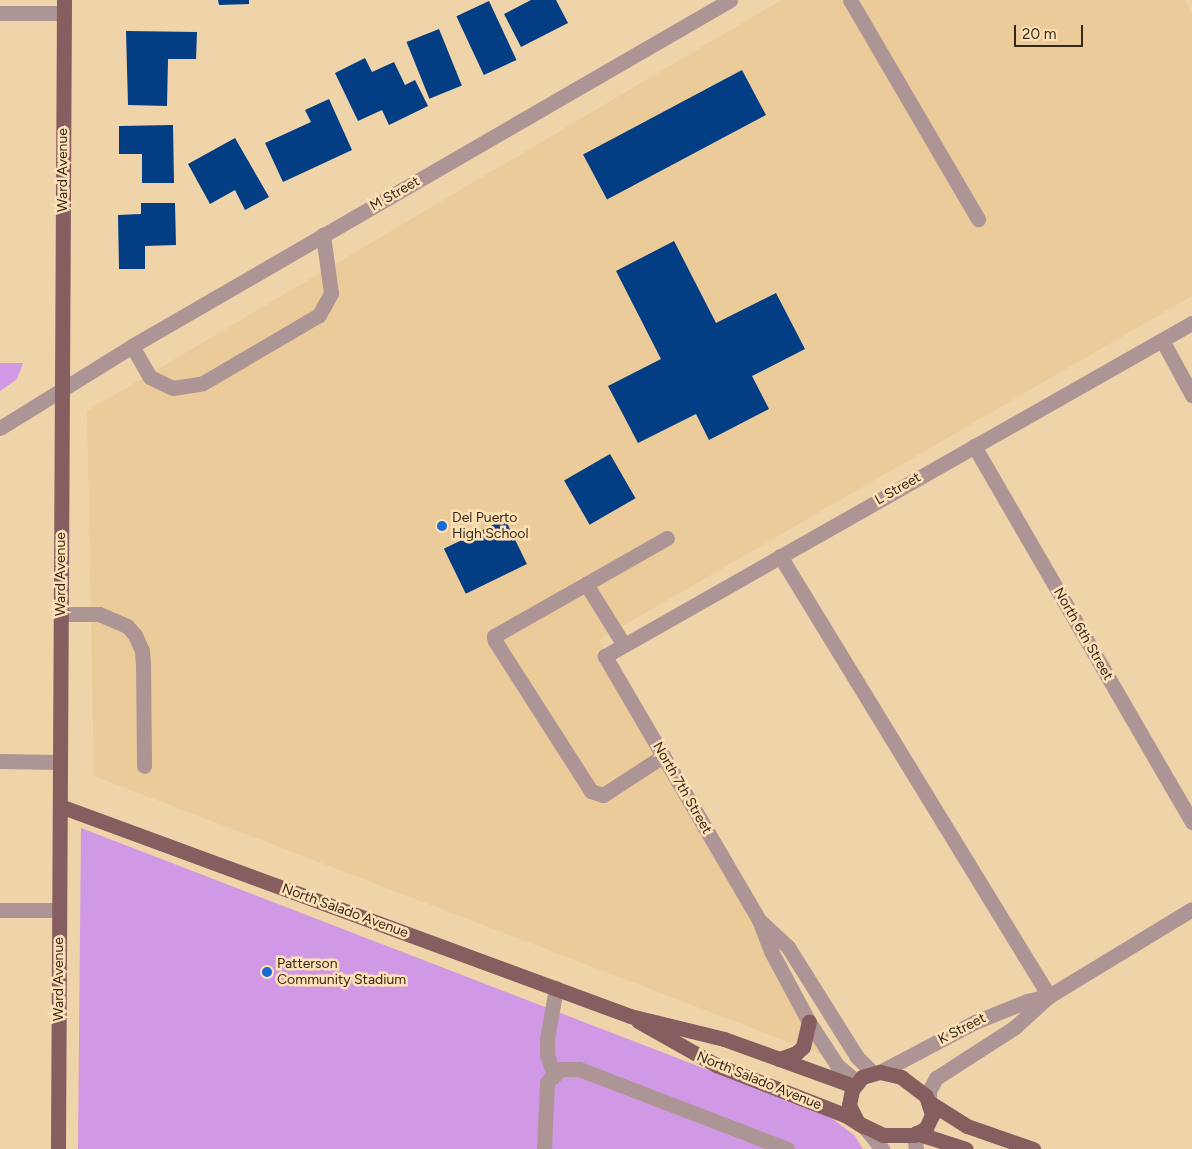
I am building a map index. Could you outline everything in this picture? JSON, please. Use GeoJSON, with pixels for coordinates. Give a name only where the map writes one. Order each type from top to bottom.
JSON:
{"type":"FeatureCollection","features":[{"type":"Feature","properties":{"kind":"main road","name":"Ward Avenue"},"geometry":{"type":"LineString","coordinates":[[58,1149],[64,6]]}},
{"type":"Feature","properties":{"kind":"main road","name":"North Salado Avenue"},"geometry":{"type":"LineString","coordinates":[[60,806],[630,1016],[698,1032],[855,1084]]}},
{"type":"Feature","properties":{"kind":"main road","name":"North Salado Avenue"},"geometry":{"type":"LineString","coordinates":[[630,1016],[716,1065],[845,1115],[865,1128]]}},
{"type":"Feature","properties":{"kind":"main road"},"geometry":{"type":"LineString","coordinates":[[779,1059],[796,1053],[803,1046],[809,1022]]}},
{"type":"Feature","properties":{"kind":"main road"},"geometry":{"type":"LineString","coordinates":[[966,1149],[882,1135],[865,1128],[850,1112],[849,1097],[855,1084],[877,1072],[913,1084],[929,1101],[967,1126],[1034,1149]]}},
{"type":"Feature","properties":{"kind":"main road"},"geometry":{"type":"LineString","coordinates":[[915,1139],[930,1122],[929,1101]]}},
{"type":"Feature","properties":{"kind":"street"},"geometry":{"type":"LineString","coordinates":[[850,0],[978,219]]}},
{"type":"Feature","properties":{"kind":"street","name":"M Street"},"geometry":{"type":"LineString","coordinates":[[0,428],[132,346],[720,2]]}},
{"type":"Feature","properties":{"kind":"street"},"geometry":{"type":"LineString","coordinates":[[0,13],[64,6]]}},
{"type":"Feature","properties":{"kind":"street"},"geometry":{"type":"LineString","coordinates":[[132,346],[150,377],[173,388],[203,383],[319,314],[331,293],[323,235]]}},
{"type":"Feature","properties":{"kind":"street","name":"L Street"},"geometry":{"type":"LineString","coordinates":[[605,656],[1192,323]]}},
{"type":"Feature","properties":{"kind":"street"},"geometry":{"type":"LineString","coordinates":[[1162,340],[1192,395]]}},
{"type":"Feature","properties":{"kind":"street","name":"North 6th Street"},"geometry":{"type":"LineString","coordinates":[[974,446],[1192,822]]}},
{"type":"Feature","properties":{"kind":"street"},"geometry":{"type":"LineString","coordinates":[[664,756],[603,795],[592,791],[495,641],[498,632],[667,538]]}},
{"type":"Feature","properties":{"kind":"street"},"geometry":{"type":"LineString","coordinates":[[780,556],[1049,996]]}},
{"type":"Feature","properties":{"kind":"street"},"geometry":{"type":"LineString","coordinates":[[586,584],[624,645]]}},
{"type":"Feature","properties":{"kind":"street"},"geometry":{"type":"LineString","coordinates":[[61,614],[99,614],[127,626],[135,635],[143,664],[144,766]]}},
{"type":"Feature","properties":{"kind":"street","name":"North 7th Street"},"geometry":{"type":"LineString","coordinates":[[605,656],[759,920],[779,967],[809,1022],[837,1065],[855,1084]]}},
{"type":"Feature","properties":{"kind":"street"},"geometry":{"type":"LineString","coordinates":[[0,762],[60,762]]}},
{"type":"Feature","properties":{"kind":"street"},"geometry":{"type":"LineString","coordinates":[[0,910],[59,910]]}},
{"type":"Feature","properties":{"kind":"street","name":"K Street"},"geometry":{"type":"LineString","coordinates":[[929,1101],[929,1091],[936,1078],[1015,1027],[1049,996],[1192,910]]}},
{"type":"Feature","properties":{"kind":"street","name":"North 7th Street"},"geometry":{"type":"LineString","coordinates":[[759,920],[788,947],[857,1057],[877,1072]]}},
{"type":"Feature","properties":{"kind":"street"},"geometry":{"type":"LineString","coordinates":[[554,1076],[547,1055],[547,1039],[556,988]]}},
{"type":"Feature","properties":{"kind":"street","name":"K Street"},"geometry":{"type":"LineString","coordinates":[[877,1072],[975,1022],[1027,1001],[1049,996]]}},
{"type":"Feature","properties":{"kind":"street"},"geometry":{"type":"LineString","coordinates":[[544,1149],[547,1082],[562,1069],[579,1069],[787,1149]]}},
{"type":"Feature","properties":{"kind":"street"},"geometry":{"type":"LineString","coordinates":[[865,1128],[882,1149]]}},
{"type":"Feature","properties":{"kind":"shaded area","name":"Del Puerto High School"},"geometry":{"type":"Polygon","coordinates":[[[781,0],[1185,0],[1192,13],[1192,296],[599,640],[825,1056],[94,776],[87,411],[781,0]]]}},
{"type":"Feature","properties":{"kind":"shaded area"},"geometry":{"type":"Polygon","coordinates":[[[0,363],[23,363],[17,379],[0,391],[0,363]]]}},
{"type":"Feature","properties":{"kind":"shaded area","name":"Patterson Community Stadium"},"geometry":{"type":"Polygon","coordinates":[[[81,828],[830,1117],[855,1136],[863,1149],[78,1149],[81,828]]]}},
{"type":"Feature","properties":{"kind":"building"},"geometry":{"type":"Polygon","coordinates":[[[218,0],[249,0],[249,4],[219,5],[218,0]]]}},
{"type":"Feature","properties":{"kind":"building"},"geometry":{"type":"Polygon","coordinates":[[[531,0],[556,0],[568,23],[521,47],[504,14],[531,0]]]}},
{"type":"Feature","properties":{"kind":"building"},"geometry":{"type":"Polygon","coordinates":[[[489,1],[516,60],[484,75],[456,16],[489,1]]]}},
{"type":"Feature","properties":{"kind":"building"},"geometry":{"type":"Polygon","coordinates":[[[439,29],[462,86],[429,99],[407,42],[439,29]]]}},
{"type":"Feature","properties":{"kind":"building"},"geometry":{"type":"Polygon","coordinates":[[[126,31],[197,32],[196,59],[168,59],[167,106],[128,105],[126,31]]]}},
{"type":"Feature","properties":{"kind":"building"},"geometry":{"type":"Polygon","coordinates":[[[365,58],[372,72],[394,62],[405,85],[415,80],[428,106],[389,125],[382,110],[358,121],[335,73],[365,58]]]}},
{"type":"Feature","properties":{"kind":"building"},"geometry":{"type":"Polygon","coordinates":[[[742,70],[766,115],[607,200],[583,155],[742,70]]]}},
{"type":"Feature","properties":{"kind":"building"},"geometry":{"type":"Polygon","coordinates":[[[329,99],[352,150],[283,182],[265,143],[311,122],[305,110],[329,99]]]}},
{"type":"Feature","properties":{"kind":"building"},"geometry":{"type":"Polygon","coordinates":[[[173,125],[174,183],[142,183],[142,154],[119,154],[119,126],[173,125]]]}},
{"type":"Feature","properties":{"kind":"building"},"geometry":{"type":"Polygon","coordinates":[[[235,138],[269,197],[245,210],[235,190],[210,204],[188,164],[235,138]]]}},
{"type":"Feature","properties":{"kind":"building"},"geometry":{"type":"Polygon","coordinates":[[[141,203],[175,203],[176,245],[145,246],[145,269],[119,269],[118,215],[141,214],[141,203]]]}},
{"type":"Feature","properties":{"kind":"building"},"geometry":{"type":"Polygon","coordinates":[[[674,241],[716,323],[776,293],[805,349],[752,376],[769,409],[709,440],[696,414],[638,443],[608,386],[661,359],[616,271],[674,241]]]}},
{"type":"Feature","properties":{"kind":"building"},"geometry":{"type":"Polygon","coordinates":[[[610,454],[636,498],[590,525],[564,481],[610,454]]]}},
{"type":"Feature","properties":{"kind":"building"},"geometry":{"type":"Polygon","coordinates":[[[505,519],[527,564],[466,594],[444,549],[505,519]]]}},
{"type":"Feature","properties":{"kind":"place","name":"Del Puerto High School"},"geometry":{"type":"Point","coordinates":[442,526]}},
{"type":"Feature","properties":{"kind":"place","name":"Patterson Community Stadium"},"geometry":{"type":"Point","coordinates":[267,972]}}]}
